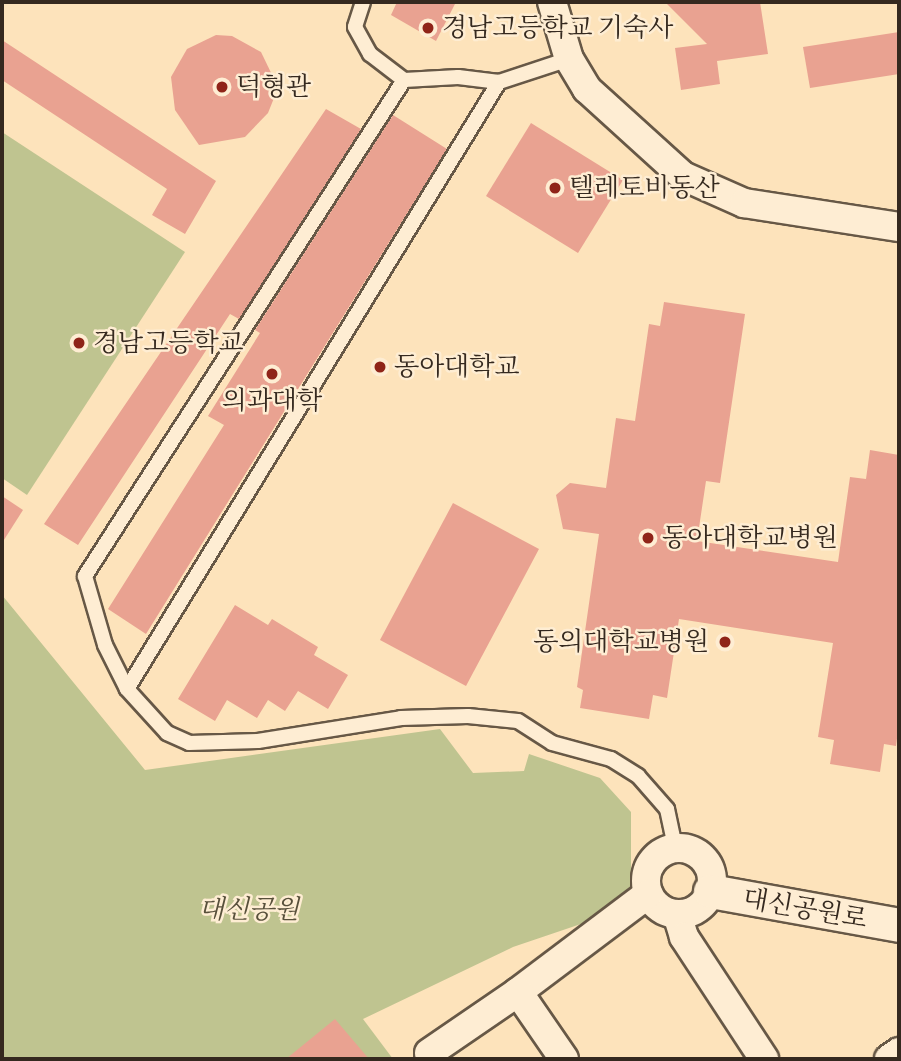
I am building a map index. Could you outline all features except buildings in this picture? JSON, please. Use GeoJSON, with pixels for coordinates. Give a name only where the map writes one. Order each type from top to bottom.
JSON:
{"type":"FeatureCollection","features":[{"type":"Feature","properties":{"kind":"street"},"geometry":{"type":"LineString","coordinates":[[552,2],[569,59],[587,89],[683,176],[744,203],[899,227]]}},
{"type":"Feature","properties":{"kind":"street"},"geometry":{"type":"LineString","coordinates":[[675,848],[692,850],[704,860],[711,875],[710,891],[703,904],[677,914],[660,909],[648,894],[646,874],[656,856],[675,848]]}},
{"type":"Feature","properties":{"kind":"street","name":"대신공원로"},"geometry":{"type":"LineString","coordinates":[[710,891],[899,925]]}},
{"type":"Feature","properties":{"kind":"street"},"geometry":{"type":"LineString","coordinates":[[429,1053],[518,992],[648,894]]}},
{"type":"Feature","properties":{"kind":"street"},"geometry":{"type":"LineString","coordinates":[[677,914],[684,937],[764,1059]]}},
{"type":"Feature","properties":{"kind":"street"},"geometry":{"type":"LineString","coordinates":[[518,992],[564,1059]]}},
{"type":"Feature","properties":{"kind":"street"},"geometry":{"type":"LineString","coordinates":[[889,1059],[899,1052]]}},
{"type":"Feature","properties":{"kind":"lane"},"geometry":{"type":"LineString","coordinates":[[363,2],[355,27],[370,54],[404,80],[458,76],[499,82],[569,59]]}},
{"type":"Feature","properties":{"kind":"lane"},"geometry":{"type":"LineString","coordinates":[[404,80],[85,576],[105,645],[127,689],[167,733],[189,743],[258,741],[401,718],[468,716],[518,721],[552,743],[611,760],[638,776],[667,809],[675,848]]}},
{"type":"Feature","properties":{"kind":"lane"},"geometry":{"type":"LineString","coordinates":[[127,689],[499,82]]}},
{"type":"Feature","properties":{"kind":"green space"},"geometry":{"type":"Polygon","coordinates":[[[2,132],[185,252],[27,495],[2,478],[2,132]]]}},
{"type":"Feature","properties":{"kind":"green space","name":"대신공원"},"geometry":{"type":"Polygon","coordinates":[[[2,595],[145,770],[440,729],[473,773],[524,771],[529,754],[600,778],[631,812],[631,907],[513,947],[363,1019],[393,1059],[2,1059],[2,595]]]}},
{"type":"Feature","properties":{"kind":"place","name":"경남고등학교 기숙사"},"geometry":{"type":"Point","coordinates":[428,28]}},
{"type":"Feature","properties":{"kind":"place","name":"덕형관"},"geometry":{"type":"Point","coordinates":[222,87]}},
{"type":"Feature","properties":{"kind":"place","name":"텔레토비동산"},"geometry":{"type":"Point","coordinates":[555,188]}},
{"type":"Feature","properties":{"kind":"place","name":"경남고등학교"},"geometry":{"type":"Point","coordinates":[79,343]}},
{"type":"Feature","properties":{"kind":"place","name":"동아대학교"},"geometry":{"type":"Point","coordinates":[380,367]}},
{"type":"Feature","properties":{"kind":"place","name":"의과대학"},"geometry":{"type":"Point","coordinates":[272,374]}},
{"type":"Feature","properties":{"kind":"place","name":"동아대학교병원"},"geometry":{"type":"Point","coordinates":[648,538]}},
{"type":"Feature","properties":{"kind":"place","name":"동의대학교병원"},"geometry":{"type":"Point","coordinates":[725,642]}}]}
